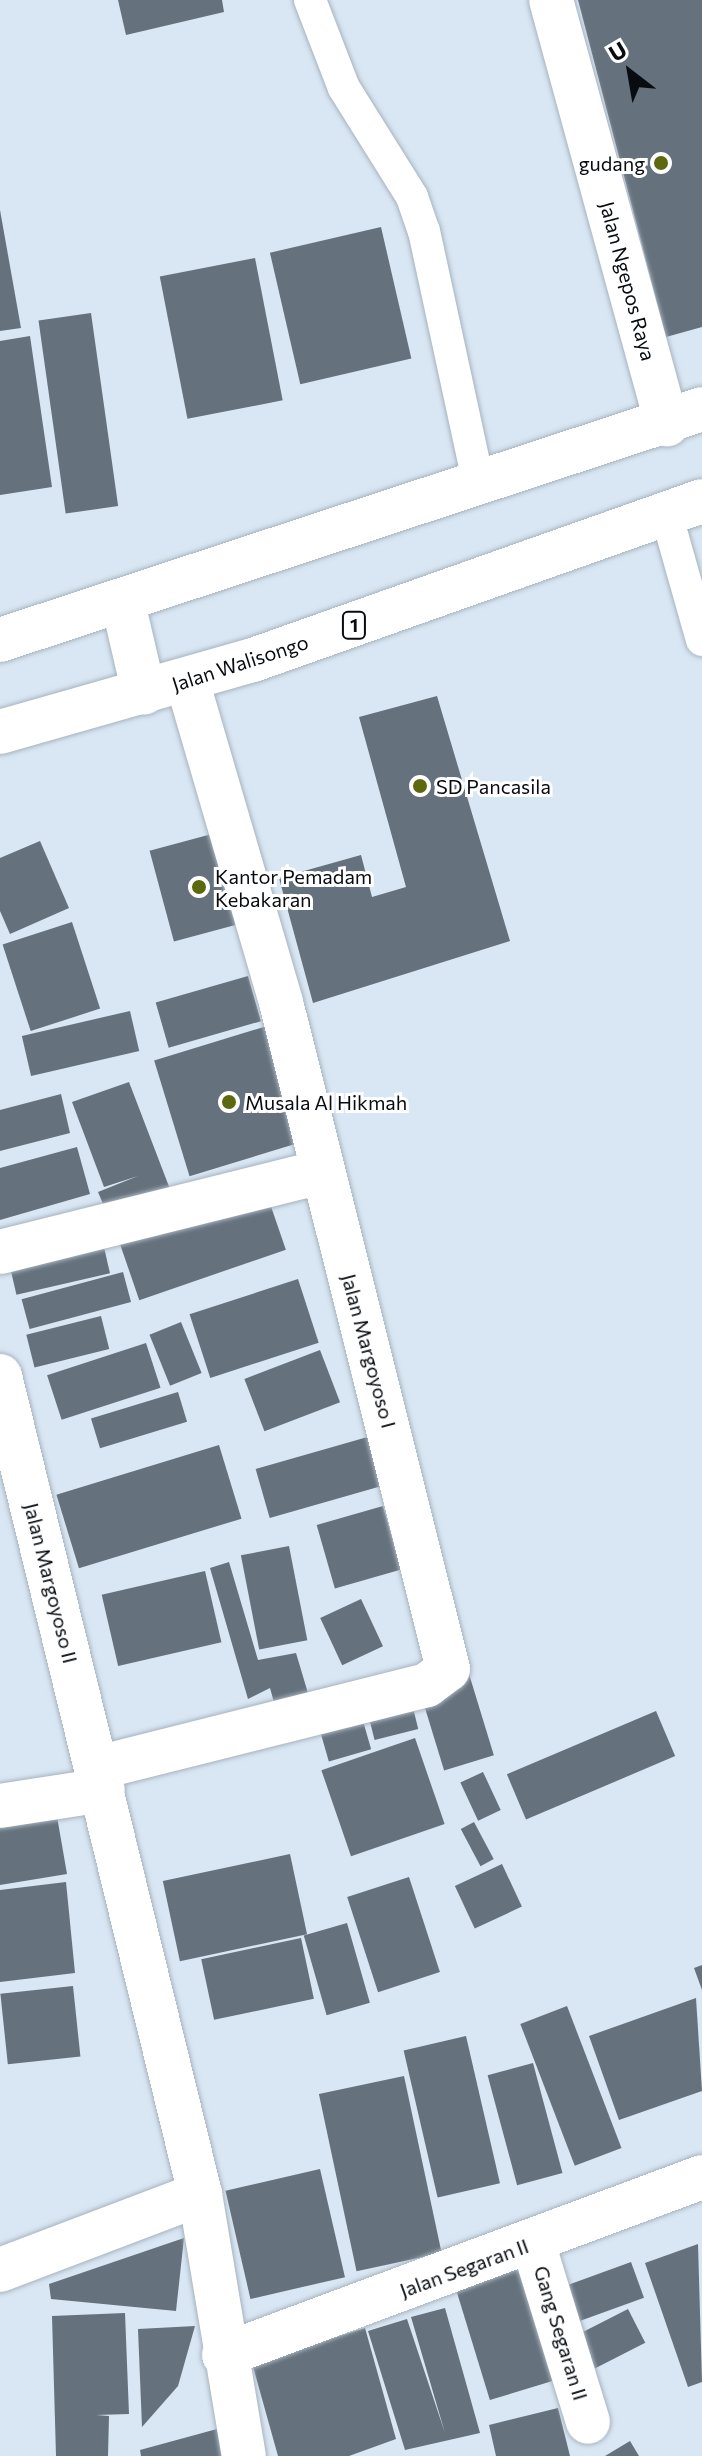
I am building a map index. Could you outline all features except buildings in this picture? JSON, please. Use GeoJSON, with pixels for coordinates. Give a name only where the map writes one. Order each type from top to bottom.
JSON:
{"type":"FeatureCollection","features":[{"type":"Feature","properties":{"kind":"main road","name":"Jalan Ngepos Raya"},"geometry":{"type":"LineString","coordinates":[[551,0],[685,417]]}},
{"type":"Feature","properties":{"kind":"main road"},"geometry":{"type":"LineString","coordinates":[[0,640],[123,603],[685,417]]}},
{"type":"Feature","properties":{"kind":"main road","name":"Jalan Walisongo"},"geometry":{"type":"LineString","coordinates":[[0,732],[187,681],[684,507]]}},
{"type":"Feature","properties":{"kind":"main road"},"geometry":{"type":"LineString","coordinates":[[123,603],[144,693]]}},
{"type":"Feature","properties":{"kind":"main road","name":"Jalan Margoyoso I"},"geometry":{"type":"LineString","coordinates":[[100,1779],[427,1685],[448,1669],[321,1172],[281,1002],[187,681]]}},
{"type":"Feature","properties":{"kind":"main road"},"geometry":{"type":"LineString","coordinates":[[0,1252],[321,1172]]}},
{"type":"Feature","properties":{"kind":"main road","name":"Jalan Margoyoso II"},"geometry":{"type":"LineString","coordinates":[[0,1376],[200,2194]]}},
{"type":"Feature","properties":{"kind":"main road"},"geometry":{"type":"LineString","coordinates":[[0,1806],[100,1779]]}},
{"type":"Feature","properties":{"kind":"main road","name":"Jalan Segaran II"},"geometry":{"type":"LineString","coordinates":[[224,2355],[533,2243],[702,2177]]}},
{"type":"Feature","properties":{"kind":"main road"},"geometry":{"type":"LineString","coordinates":[[0,2270],[200,2194],[224,2355],[244,2456]]}},
{"type":"Feature","properties":{"kind":"main road","name":"Gang Segaran II"},"geometry":{"type":"LineString","coordinates":[[533,2243],[588,2422]]}},
{"type":"Feature","properties":{"kind":"lane"},"geometry":{"type":"LineString","coordinates":[[310,0],[344,88],[412,197],[424,231],[479,485]]}},
{"type":"Feature","properties":{"kind":"lane"},"geometry":{"type":"LineString","coordinates":[[684,507],[702,640]]}},
{"type":"Feature","properties":{"kind":"place","name":"gudang"},"geometry":{"type":"Point","coordinates":[661,163]}},
{"type":"Feature","properties":{"kind":"place","name":"SD Pancasila"},"geometry":{"type":"Point","coordinates":[420,786]}},
{"type":"Feature","properties":{"kind":"place","name":"Kantor Pemadam Kebakaran"},"geometry":{"type":"Point","coordinates":[199,887]}},
{"type":"Feature","properties":{"kind":"place","name":"Musala Al Hikmah"},"geometry":{"type":"Point","coordinates":[229,1102]}}]}
